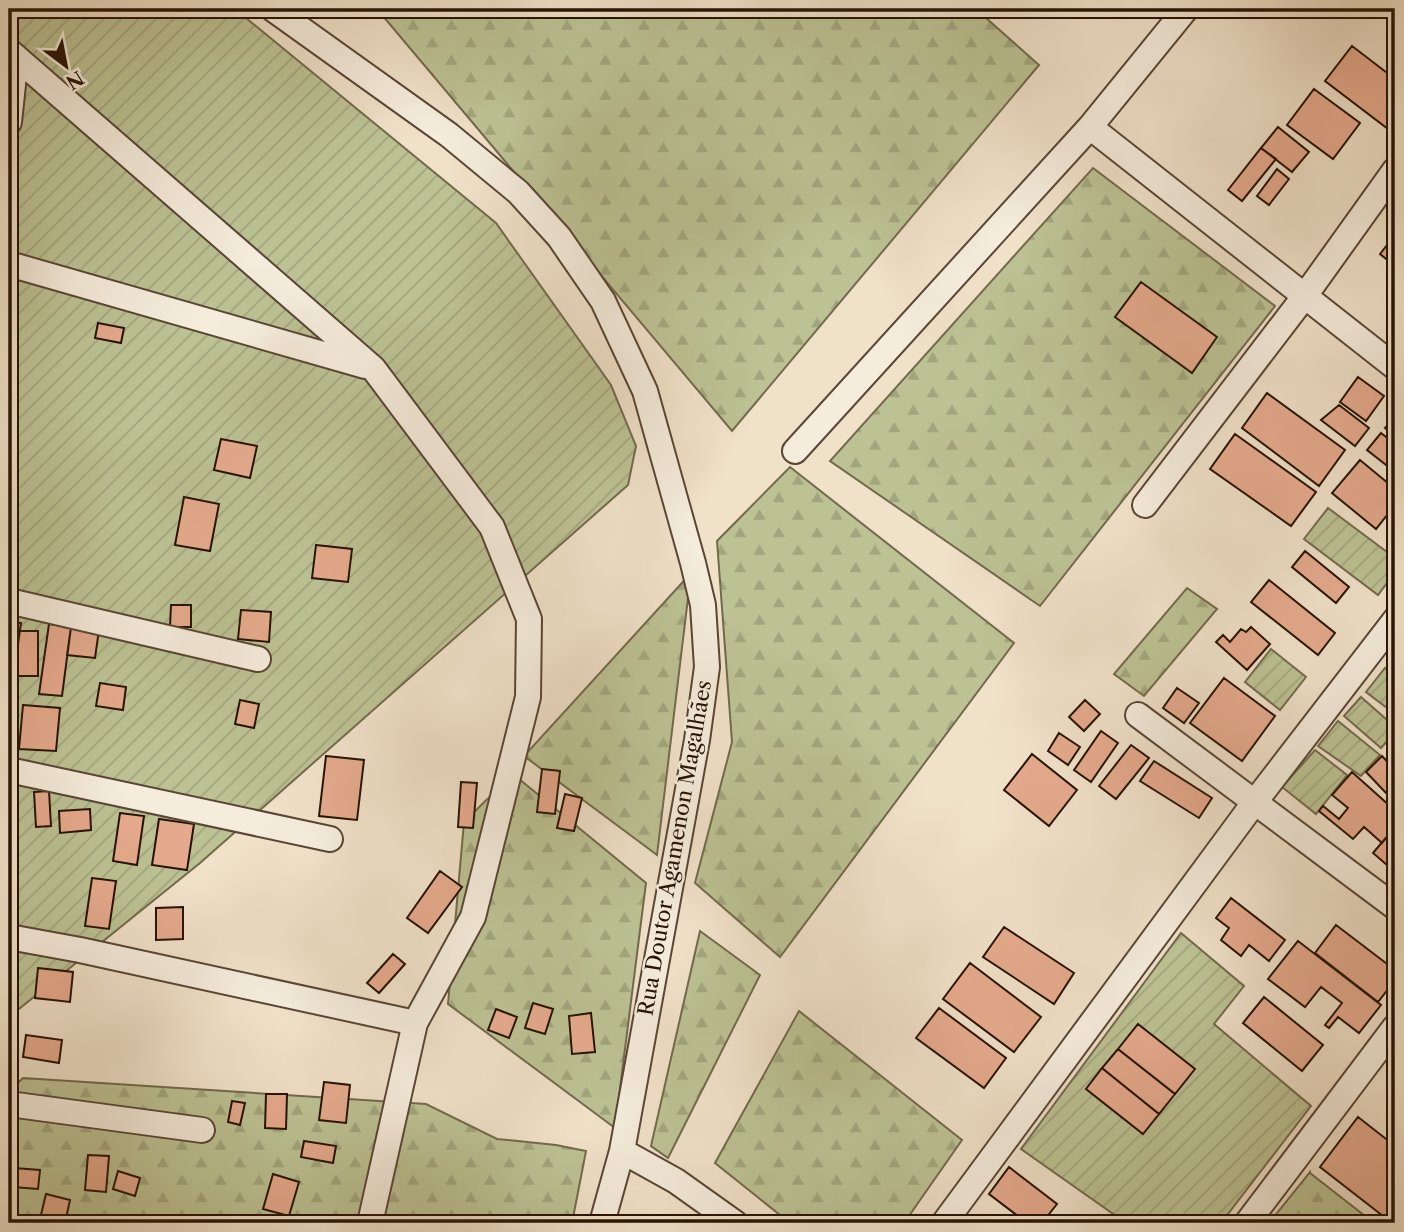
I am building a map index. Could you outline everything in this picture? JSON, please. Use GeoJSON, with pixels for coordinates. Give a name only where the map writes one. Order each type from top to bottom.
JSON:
{"type":"FeatureCollection","features":[{"type":"Feature","properties":{"kind":"street","name":"Rua Doutor Agamenon Magalhães"},"geometry":{"type":"LineString","coordinates":[[273,9],[449,135],[518,192],[559,237],[603,301],[645,391],[703,605],[707,667],[697,740],[622,1151],[602,1223]]}},
{"type":"Feature","properties":{"kind":"street"},"geometry":{"type":"LineString","coordinates":[[795,451],[1090,127],[1186,9]]}},
{"type":"Feature","properties":{"kind":"street"},"geometry":{"type":"LineString","coordinates":[[9,122],[13,54]]}},
{"type":"Feature","properties":{"kind":"street"},"geometry":{"type":"LineString","coordinates":[[13,54],[373,368],[492,527],[529,619],[528,697],[473,917],[415,1023],[370,1223]]}},
{"type":"Feature","properties":{"kind":"street"},"geometry":{"type":"LineString","coordinates":[[1090,127],[1395,367]]}},
{"type":"Feature","properties":{"kind":"street"},"geometry":{"type":"LineString","coordinates":[[1145,505],[1304,297],[1395,170]]}},
{"type":"Feature","properties":{"kind":"street"},"geometry":{"type":"LineString","coordinates":[[9,264],[373,368]]}},
{"type":"Feature","properties":{"kind":"street"},"geometry":{"type":"LineString","coordinates":[[9,601],[258,659]]}},
{"type":"Feature","properties":{"kind":"street"},"geometry":{"type":"LineString","coordinates":[[944,1223],[1254,803],[1395,620]]}},
{"type":"Feature","properties":{"kind":"street"},"geometry":{"type":"LineString","coordinates":[[1138,715],[1395,907]]}},
{"type":"Feature","properties":{"kind":"street"},"geometry":{"type":"LineString","coordinates":[[9,770],[330,839]]}},
{"type":"Feature","properties":{"kind":"street"},"geometry":{"type":"LineString","coordinates":[[9,937],[415,1023]]}},
{"type":"Feature","properties":{"kind":"street"},"geometry":{"type":"LineString","coordinates":[[1247,1223],[1395,1027]]}},
{"type":"Feature","properties":{"kind":"street"},"geometry":{"type":"LineString","coordinates":[[9,1104],[202,1130]]}},
{"type":"Feature","properties":{"kind":"street"},"geometry":{"type":"LineString","coordinates":[[622,1151],[676,1181],[735,1223]]}},
{"type":"Feature","properties":{"kind":"green space"},"geometry":{"type":"Polygon","coordinates":[[[9,9],[235,9],[496,223],[611,385],[636,446],[628,485],[200,863],[9,1017],[9,9]]]}},
{"type":"Feature","properties":{"kind":"green space"},"geometry":{"type":"Polygon","coordinates":[[[377,9],[976,9],[1039,65],[732,431],[377,9]]]}},
{"type":"Feature","properties":{"kind":"green space"},"geometry":{"type":"Polygon","coordinates":[[[1093,168],[1275,306],[1040,606],[830,461],[1093,168]]]}},
{"type":"Feature","properties":{"kind":"green space"},"geometry":{"type":"Polygon","coordinates":[[[790,467],[1014,643],[780,957],[695,883],[732,742],[717,541],[790,467]]]}},
{"type":"Feature","properties":{"kind":"green space"},"geometry":{"type":"Polygon","coordinates":[[[1328,508],[1395,558],[1395,572],[1378,595],[1304,539],[1328,508]]]}},
{"type":"Feature","properties":{"kind":"green space"},"geometry":{"type":"Polygon","coordinates":[[[691,573],[657,855],[524,756],[691,573]]]}},
{"type":"Feature","properties":{"kind":"green space"},"geometry":{"type":"Polygon","coordinates":[[[1187,588],[1217,609],[1144,696],[1114,674],[1187,588]]]}},
{"type":"Feature","properties":{"kind":"green space"},"geometry":{"type":"Polygon","coordinates":[[[1271,649],[1306,677],[1280,710],[1245,682],[1271,649]]]}},
{"type":"Feature","properties":{"kind":"green space"},"geometry":{"type":"Polygon","coordinates":[[[1385,668],[1395,677],[1395,714],[1366,692],[1385,668]]]}},
{"type":"Feature","properties":{"kind":"green space"},"geometry":{"type":"Polygon","coordinates":[[[1361,697],[1395,727],[1395,732],[1381,748],[1344,716],[1361,697]]]}},
{"type":"Feature","properties":{"kind":"green space"},"geometry":{"type":"Polygon","coordinates":[[[1338,721],[1380,755],[1361,776],[1318,746],[1338,721]]]}},
{"type":"Feature","properties":{"kind":"green space"},"geometry":{"type":"Polygon","coordinates":[[[1315,750],[1347,775],[1316,814],[1282,787],[1315,750]]]}},
{"type":"Feature","properties":{"kind":"green space"},"geometry":{"type":"Polygon","coordinates":[[[513,774],[646,883],[615,1128],[448,1004],[464,822],[513,774]]]}},
{"type":"Feature","properties":{"kind":"green space"},"geometry":{"type":"Polygon","coordinates":[[[700,931],[760,975],[668,1158],[651,1146],[700,931]]]}},
{"type":"Feature","properties":{"kind":"green space"},"geometry":{"type":"Polygon","coordinates":[[[1181,933],[1244,986],[1214,1024],[1311,1106],[1221,1223],[1126,1223],[1021,1149],[1181,933]]]}},
{"type":"Feature","properties":{"kind":"green space"},"geometry":{"type":"Polygon","coordinates":[[[799,1011],[962,1140],[904,1223],[790,1223],[715,1163],[799,1011]]]}},
{"type":"Feature","properties":{"kind":"green space"},"geometry":{"type":"Polygon","coordinates":[[[23,1078],[426,1104],[497,1139],[586,1151],[572,1223],[9,1223],[9,1091],[23,1078]]]}},
{"type":"Feature","properties":{"kind":"green space"},"geometry":{"type":"Polygon","coordinates":[[[1310,1173],[1374,1223],[1269,1223],[1310,1173]]]}},
{"type":"Feature","properties":{"kind":"building"},"geometry":{"type":"Polygon","coordinates":[[[1352,46],[1395,79],[1395,128],[1392,132],[1325,81],[1352,46]]]}},
{"type":"Feature","properties":{"kind":"building"},"geometry":{"type":"Polygon","coordinates":[[[1314,89],[1360,123],[1333,159],[1287,125],[1314,89]]]}},
{"type":"Feature","properties":{"kind":"building"},"geometry":{"type":"Polygon","coordinates":[[[1278,127],[1309,152],[1292,172],[1261,148],[1278,127]]]}},
{"type":"Feature","properties":{"kind":"building"},"geometry":{"type":"Polygon","coordinates":[[[1261,148],[1276,159],[1242,201],[1228,190],[1261,148]]]}},
{"type":"Feature","properties":{"kind":"building"},"geometry":{"type":"Polygon","coordinates":[[[1277,169],[1289,179],[1269,205],[1257,196],[1277,169]]]}},
{"type":"Feature","properties":{"kind":"building"},"geometry":{"type":"Polygon","coordinates":[[[1395,235],[1395,266],[1380,254],[1395,235]]]}},
{"type":"Feature","properties":{"kind":"building"},"geometry":{"type":"Polygon","coordinates":[[[1141,282],[1217,337],[1192,373],[1115,317],[1141,282]]]}},
{"type":"Feature","properties":{"kind":"building"},"geometry":{"type":"Polygon","coordinates":[[[98,323],[124,328],[121,343],[95,338],[98,323]]]}},
{"type":"Feature","properties":{"kind":"building"},"geometry":{"type":"Polygon","coordinates":[[[1358,377],[1384,396],[1366,421],[1340,402],[1358,377]]]}},
{"type":"Feature","properties":{"kind":"building"},"geometry":{"type":"Polygon","coordinates":[[[1267,393],[1345,450],[1319,486],[1242,428],[1267,393]]]}},
{"type":"Feature","properties":{"kind":"building"},"geometry":{"type":"Polygon","coordinates":[[[1339,405],[1369,428],[1355,446],[1321,420],[1339,405]]]}},
{"type":"Feature","properties":{"kind":"building"},"geometry":{"type":"Polygon","coordinates":[[[1395,417],[1395,437],[1385,428],[1395,417]]]}},
{"type":"Feature","properties":{"kind":"building"},"geometry":{"type":"Polygon","coordinates":[[[1381,433],[1395,444],[1395,472],[1367,450],[1381,433]]]}},
{"type":"Feature","properties":{"kind":"building"},"geometry":{"type":"Polygon","coordinates":[[[1235,434],[1316,492],[1291,526],[1210,469],[1235,434]]]}},
{"type":"Feature","properties":{"kind":"building"},"geometry":{"type":"Polygon","coordinates":[[[221,439],[257,446],[250,478],[214,470],[221,439]]]}},
{"type":"Feature","properties":{"kind":"building"},"geometry":{"type":"Polygon","coordinates":[[[1360,460],[1395,489],[1395,505],[1376,529],[1332,493],[1360,460]]]}},
{"type":"Feature","properties":{"kind":"building"},"geometry":{"type":"Polygon","coordinates":[[[184,497],[219,504],[210,551],[175,545],[184,497]]]}},
{"type":"Feature","properties":{"kind":"building"},"geometry":{"type":"Polygon","coordinates":[[[316,545],[352,549],[348,582],[312,578],[316,545]]]}},
{"type":"Feature","properties":{"kind":"building"},"geometry":{"type":"Polygon","coordinates":[[[1305,551],[1349,587],[1336,603],[1292,567],[1305,551]]]}},
{"type":"Feature","properties":{"kind":"building"},"geometry":{"type":"Polygon","coordinates":[[[1269,580],[1335,633],[1318,655],[1251,602],[1269,580]]]}},
{"type":"Feature","properties":{"kind":"building"},"geometry":{"type":"Polygon","coordinates":[[[171,605],[191,605],[191,627],[170,627],[171,605]]]}},
{"type":"Feature","properties":{"kind":"building"},"geometry":{"type":"Polygon","coordinates":[[[241,610],[271,612],[269,642],[238,639],[241,610]]]}},
{"type":"Feature","properties":{"kind":"building"},"geometry":{"type":"Polygon","coordinates":[[[9,622],[21,623],[15,665],[9,665],[9,622]]]}},
{"type":"Feature","properties":{"kind":"building"},"geometry":{"type":"Polygon","coordinates":[[[49,624],[71,627],[62,696],[39,694],[49,624]]]}},
{"type":"Feature","properties":{"kind":"building"},"geometry":{"type":"Polygon","coordinates":[[[71,627],[99,630],[95,658],[67,655],[71,627]]]}},
{"type":"Feature","properties":{"kind":"building"},"geometry":{"type":"Polygon","coordinates":[[[1251,627],[1270,644],[1247,670],[1216,642],[1223,635],[1230,642],[1241,629],[1246,632],[1251,627]]]}},
{"type":"Feature","properties":{"kind":"building"},"geometry":{"type":"Polygon","coordinates":[[[9,631],[38,631],[38,676],[9,676],[9,631]]]}},
{"type":"Feature","properties":{"kind":"building"},"geometry":{"type":"Polygon","coordinates":[[[1224,678],[1275,716],[1242,761],[1190,723],[1224,678]]]}},
{"type":"Feature","properties":{"kind":"building"},"geometry":{"type":"Polygon","coordinates":[[[100,683],[126,687],[123,710],[96,706],[100,683]]]}},
{"type":"Feature","properties":{"kind":"building"},"geometry":{"type":"Polygon","coordinates":[[[1177,688],[1199,703],[1184,723],[1163,708],[1177,688]]]}},
{"type":"Feature","properties":{"kind":"building"},"geometry":{"type":"Polygon","coordinates":[[[240,700],[259,704],[254,728],[235,724],[240,700]]]}},
{"type":"Feature","properties":{"kind":"building"},"geometry":{"type":"Polygon","coordinates":[[[1085,700],[1100,714],[1084,731],[1069,717],[1085,700]]]}},
{"type":"Feature","properties":{"kind":"building"},"geometry":{"type":"Polygon","coordinates":[[[23,705],[60,708],[56,751],[19,749],[23,705]]]}},
{"type":"Feature","properties":{"kind":"building"},"geometry":{"type":"Polygon","coordinates":[[[1101,731],[1118,743],[1091,782],[1074,770],[1101,731]]]}},
{"type":"Feature","properties":{"kind":"building"},"geometry":{"type":"Polygon","coordinates":[[[1059,733],[1080,747],[1068,765],[1048,751],[1059,733]]]}},
{"type":"Feature","properties":{"kind":"building"},"geometry":{"type":"Polygon","coordinates":[[[1131,745],[1149,758],[1116,799],[1099,786],[1131,745]]]}},
{"type":"Feature","properties":{"kind":"building"},"geometry":{"type":"Polygon","coordinates":[[[1032,754],[1077,790],[1049,826],[1004,790],[1032,754]]]}},
{"type":"Feature","properties":{"kind":"building"},"geometry":{"type":"Polygon","coordinates":[[[326,756],[364,760],[357,820],[319,816],[326,756]]]}},
{"type":"Feature","properties":{"kind":"building"},"geometry":{"type":"Polygon","coordinates":[[[1382,756],[1395,770],[1395,792],[1393,790],[1388,795],[1366,772],[1382,756]]]}},
{"type":"Feature","properties":{"kind":"building"},"geometry":{"type":"Polygon","coordinates":[[[1154,761],[1212,798],[1199,818],[1140,781],[1154,761]]]}},
{"type":"Feature","properties":{"kind":"building"},"geometry":{"type":"Polygon","coordinates":[[[542,769],[560,771],[555,814],[537,812],[542,769]]]}},
{"type":"Feature","properties":{"kind":"building"},"geometry":{"type":"Polygon","coordinates":[[[1352,772],[1391,807],[1388,809],[1395,816],[1395,827],[1382,843],[1364,827],[1353,839],[1319,811],[1323,806],[1339,819],[1348,808],[1332,795],[1352,772]]]}},
{"type":"Feature","properties":{"kind":"building"},"geometry":{"type":"Polygon","coordinates":[[[461,782],[477,783],[473,828],[458,827],[461,782]]]}},
{"type":"Feature","properties":{"kind":"building"},"geometry":{"type":"Polygon","coordinates":[[[49,791],[51,826],[36,827],[34,792],[49,791]]]}},
{"type":"Feature","properties":{"kind":"building"},"geometry":{"type":"Polygon","coordinates":[[[565,794],[582,798],[574,831],[557,828],[565,794]]]}},
{"type":"Feature","properties":{"kind":"building"},"geometry":{"type":"Polygon","coordinates":[[[90,809],[91,830],[60,833],[59,811],[90,809]]]}},
{"type":"Feature","properties":{"kind":"building"},"geometry":{"type":"Polygon","coordinates":[[[120,813],[144,816],[137,865],[113,861],[120,813]]]}},
{"type":"Feature","properties":{"kind":"building"},"geometry":{"type":"Polygon","coordinates":[[[159,819],[194,824],[187,870],[152,865],[159,819]]]}},
{"type":"Feature","properties":{"kind":"building"},"geometry":{"type":"Polygon","coordinates":[[[1395,827],[1395,863],[1391,860],[1387,865],[1373,853],[1395,827]]]}},
{"type":"Feature","properties":{"kind":"building"},"geometry":{"type":"Polygon","coordinates":[[[440,871],[462,887],[428,933],[407,918],[440,871]]]}},
{"type":"Feature","properties":{"kind":"building"},"geometry":{"type":"Polygon","coordinates":[[[92,878],[116,881],[109,929],[85,926],[92,878]]]}},
{"type":"Feature","properties":{"kind":"building"},"geometry":{"type":"Polygon","coordinates":[[[1231,898],[1285,940],[1269,961],[1249,945],[1241,956],[1221,940],[1229,928],[1216,918],[1231,898]]]}},
{"type":"Feature","properties":{"kind":"building"},"geometry":{"type":"Polygon","coordinates":[[[183,907],[183,939],[156,940],[156,908],[183,907]]]}},
{"type":"Feature","properties":{"kind":"building"},"geometry":{"type":"Polygon","coordinates":[[[1336,925],[1395,970],[1395,980],[1378,1002],[1315,953],[1336,925]]]}},
{"type":"Feature","properties":{"kind":"building"},"geometry":{"type":"Polygon","coordinates":[[[1004,927],[1074,973],[1054,1004],[983,957],[1004,927]]]}},
{"type":"Feature","properties":{"kind":"building"},"geometry":{"type":"Polygon","coordinates":[[[1298,941],[1381,1005],[1359,1033],[1338,1017],[1329,1028],[1325,1025],[1342,1003],[1321,987],[1305,1007],[1268,979],[1298,941]]]}},
{"type":"Feature","properties":{"kind":"building"},"geometry":{"type":"Polygon","coordinates":[[[393,954],[405,964],[379,993],[367,983],[393,954]]]}},
{"type":"Feature","properties":{"kind":"building"},"geometry":{"type":"Polygon","coordinates":[[[970,963],[1041,1017],[1014,1052],[943,999],[970,963]]]}},
{"type":"Feature","properties":{"kind":"building"},"geometry":{"type":"Polygon","coordinates":[[[38,968],[73,972],[70,1002],[35,998],[38,968]]]}},
{"type":"Feature","properties":{"kind":"building"},"geometry":{"type":"Polygon","coordinates":[[[1264,997],[1323,1045],[1302,1071],[1243,1023],[1264,997]]]}},
{"type":"Feature","properties":{"kind":"building"},"geometry":{"type":"Polygon","coordinates":[[[533,1003],[553,1009],[545,1034],[525,1028],[533,1003]]]}},
{"type":"Feature","properties":{"kind":"building"},"geometry":{"type":"Polygon","coordinates":[[[939,1008],[1006,1058],[984,1088],[916,1038],[939,1008]]]}},
{"type":"Feature","properties":{"kind":"building"},"geometry":{"type":"Polygon","coordinates":[[[496,1009],[517,1017],[509,1038],[488,1030],[496,1009]]]}},
{"type":"Feature","properties":{"kind":"building"},"geometry":{"type":"Polygon","coordinates":[[[591,1013],[595,1052],[572,1054],[569,1016],[591,1013]]]}},
{"type":"Feature","properties":{"kind":"building"},"geometry":{"type":"Polygon","coordinates":[[[1138,1024],[1195,1069],[1175,1094],[1118,1049],[1138,1024]]]}},
{"type":"Feature","properties":{"kind":"building"},"geometry":{"type":"Polygon","coordinates":[[[26,1035],[62,1040],[59,1063],[23,1057],[26,1035]]]}},
{"type":"Feature","properties":{"kind":"building"},"geometry":{"type":"Polygon","coordinates":[[[1118,1049],[1175,1094],[1159,1114],[1102,1068],[1118,1049]]]}},
{"type":"Feature","properties":{"kind":"building"},"geometry":{"type":"Polygon","coordinates":[[[1102,1068],[1159,1114],[1143,1134],[1086,1089],[1102,1068]]]}},
{"type":"Feature","properties":{"kind":"building"},"geometry":{"type":"Polygon","coordinates":[[[324,1082],[350,1085],[346,1123],[319,1120],[324,1082]]]}},
{"type":"Feature","properties":{"kind":"building"},"geometry":{"type":"Polygon","coordinates":[[[266,1094],[287,1094],[286,1129],[265,1128],[266,1094]]]}},
{"type":"Feature","properties":{"kind":"building"},"geometry":{"type":"Polygon","coordinates":[[[232,1101],[245,1103],[240,1125],[228,1122],[232,1101]]]}},
{"type":"Feature","properties":{"kind":"building"},"geometry":{"type":"Polygon","coordinates":[[[1358,1117],[1395,1146],[1395,1223],[1320,1167],[1358,1117]]]}},
{"type":"Feature","properties":{"kind":"building"},"geometry":{"type":"Polygon","coordinates":[[[304,1141],[336,1146],[333,1163],[301,1157],[304,1141]]]}},
{"type":"Feature","properties":{"kind":"building"},"geometry":{"type":"Polygon","coordinates":[[[88,1155],[109,1156],[106,1192],[85,1190],[88,1155]]]}},
{"type":"Feature","properties":{"kind":"building"},"geometry":{"type":"Polygon","coordinates":[[[1009,1167],[1057,1204],[1042,1223],[1027,1223],[989,1194],[1009,1167]]]}},
{"type":"Feature","properties":{"kind":"building"},"geometry":{"type":"Polygon","coordinates":[[[14,1168],[40,1170],[38,1189],[13,1187],[14,1168]]]}},
{"type":"Feature","properties":{"kind":"building"},"geometry":{"type":"Polygon","coordinates":[[[118,1171],[140,1178],[135,1196],[113,1189],[118,1171]]]}},
{"type":"Feature","properties":{"kind":"building"},"geometry":{"type":"Polygon","coordinates":[[[273,1174],[299,1182],[289,1216],[263,1209],[273,1174]]]}},
{"type":"Feature","properties":{"kind":"building"},"geometry":{"type":"Polygon","coordinates":[[[46,1194],[70,1200],[65,1223],[40,1219],[46,1194]]]}},
{"type":"Feature","properties":{"kind":"building"},"geometry":{"type":"Polygon","coordinates":[[[180,1218],[209,1223],[179,1223],[180,1218]]]}}]}
